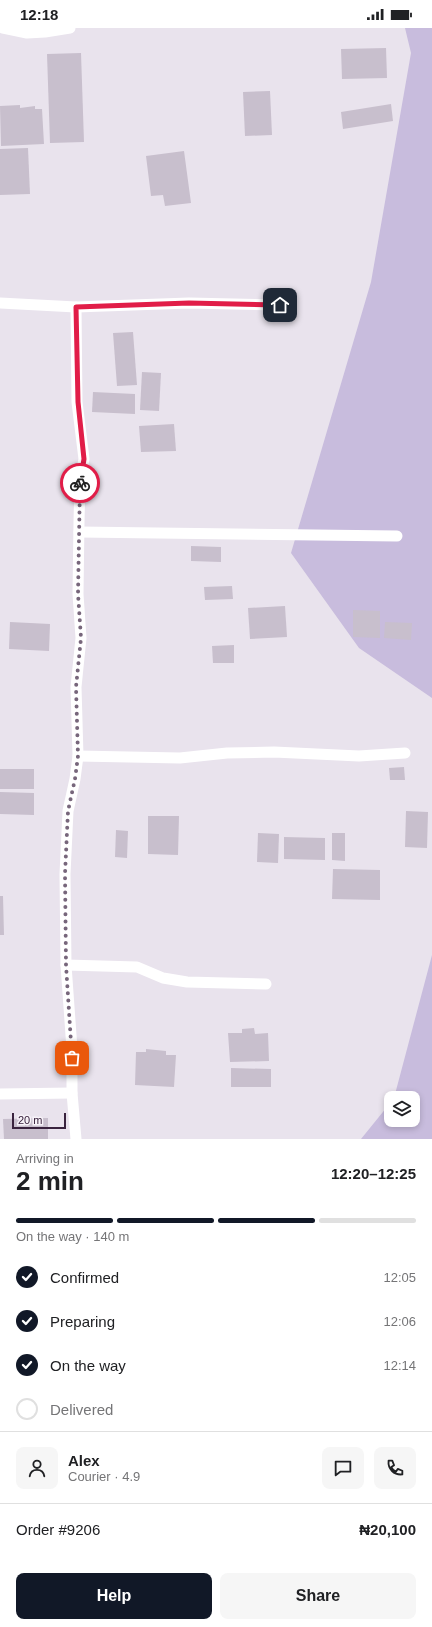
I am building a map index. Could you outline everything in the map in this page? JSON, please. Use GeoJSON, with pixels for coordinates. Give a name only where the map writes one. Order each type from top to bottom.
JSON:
{"type":"FeatureCollection","features":[{"type":"Feature","properties":{"kind":"street"},"geometry":{"type":"LineString","coordinates":[[7,28],[27,33],[70,28]]}},
{"type":"Feature","properties":{"kind":"street"},"geometry":{"type":"LineString","coordinates":[[0,303],[76,307],[189,303],[280,305]]}},
{"type":"Feature","properties":{"kind":"street"},"geometry":{"type":"LineString","coordinates":[[76,307],[78,402],[84,459],[80,479],[79,532],[78,594],[81,638],[76,687],[78,756],[68,811],[65,874],[66,965],[72,1050],[72,1094],[76,1139]]}},
{"type":"Feature","properties":{"kind":"street"},"geometry":{"type":"LineString","coordinates":[[79,532],[397,536]]}},
{"type":"Feature","properties":{"kind":"street"},"geometry":{"type":"LineString","coordinates":[[78,756],[180,758],[227,753],[274,752],[359,756],[405,753]]}},
{"type":"Feature","properties":{"kind":"street"},"geometry":{"type":"LineString","coordinates":[[66,965],[137,967],[163,978],[187,982],[266,984]]}},
{"type":"Feature","properties":{"kind":"street"},"geometry":{"type":"LineString","coordinates":[[0,1094],[72,1094]]}},
{"type":"Feature","properties":{"kind":"shaded area"},"geometry":{"type":"Polygon","coordinates":[[[405,28],[432,28],[432,698],[359,648],[291,553],[371,282],[411,53],[405,28]]]}},
{"type":"Feature","properties":{"kind":"shaded area"},"geometry":{"type":"Polygon","coordinates":[[[432,955],[432,1139],[361,1139],[384,1111],[384,1127],[420,1127],[420,1091],[396,1091],[432,955]]]}},
{"type":"Feature","properties":{"kind":"building"},"geometry":{"type":"Polygon","coordinates":[[[386,48],[387,78],[342,79],[341,49],[386,48]]]}},
{"type":"Feature","properties":{"kind":"building"},"geometry":{"type":"Polygon","coordinates":[[[81,53],[84,142],[50,143],[47,54],[81,53]]]}},
{"type":"Feature","properties":{"kind":"building"},"geometry":{"type":"Polygon","coordinates":[[[270,91],[272,135],[245,136],[243,92],[270,91]]]}},
{"type":"Feature","properties":{"kind":"building"},"geometry":{"type":"Polygon","coordinates":[[[391,104],[393,121],[343,129],[341,112],[391,104]]]}},
{"type":"Feature","properties":{"kind":"building"},"geometry":{"type":"Polygon","coordinates":[[[20,105],[20,108],[35,106],[35,109],[42,109],[44,144],[1,146],[0,106],[20,105]]]}},
{"type":"Feature","properties":{"kind":"building"},"geometry":{"type":"Polygon","coordinates":[[[28,148],[30,194],[0,195],[0,149],[28,148]]]}},
{"type":"Feature","properties":{"kind":"building"},"geometry":{"type":"Polygon","coordinates":[[[184,151],[191,203],[165,206],[163,195],[151,196],[146,156],[184,151]]]}},
{"type":"Feature","properties":{"kind":"building"},"geometry":{"type":"Polygon","coordinates":[[[133,332],[137,385],[117,386],[113,333],[133,332]]]}},
{"type":"Feature","properties":{"kind":"building"},"geometry":{"type":"Polygon","coordinates":[[[142,372],[161,373],[159,411],[140,410],[142,372]]]}},
{"type":"Feature","properties":{"kind":"building"},"geometry":{"type":"Polygon","coordinates":[[[93,392],[135,394],[135,414],[92,412],[93,392]]]}},
{"type":"Feature","properties":{"kind":"building"},"geometry":{"type":"Polygon","coordinates":[[[174,424],[176,451],[141,452],[139,426],[174,424]]]}},
{"type":"Feature","properties":{"kind":"building"},"geometry":{"type":"Polygon","coordinates":[[[191,546],[221,547],[221,562],[191,561],[191,546]]]}},
{"type":"Feature","properties":{"kind":"building"},"geometry":{"type":"Polygon","coordinates":[[[232,586],[233,599],[205,600],[204,587],[232,586]]]}},
{"type":"Feature","properties":{"kind":"building"},"geometry":{"type":"Polygon","coordinates":[[[285,606],[287,637],[250,639],[248,608],[285,606]]]}},
{"type":"Feature","properties":{"kind":"building"},"geometry":{"type":"Polygon","coordinates":[[[353,610],[380,611],[380,638],[353,637],[353,610]]]}},
{"type":"Feature","properties":{"kind":"building"},"geometry":{"type":"Polygon","coordinates":[[[10,622],[50,624],[49,651],[9,649],[10,622]]]}},
{"type":"Feature","properties":{"kind":"building"},"geometry":{"type":"Polygon","coordinates":[[[385,622],[412,623],[411,640],[384,638],[385,622]]]}},
{"type":"Feature","properties":{"kind":"building"},"geometry":{"type":"Polygon","coordinates":[[[234,645],[234,663],[213,663],[212,646],[234,645]]]}},
{"type":"Feature","properties":{"kind":"building"},"geometry":{"type":"Polygon","coordinates":[[[404,767],[405,780],[390,780],[389,768],[404,767]]]}},
{"type":"Feature","properties":{"kind":"building"},"geometry":{"type":"Polygon","coordinates":[[[0,769],[34,769],[34,789],[0,789],[0,769]]]}},
{"type":"Feature","properties":{"kind":"building"},"geometry":{"type":"Polygon","coordinates":[[[0,792],[34,793],[34,815],[0,814],[0,792]]]}},
{"type":"Feature","properties":{"kind":"building"},"geometry":{"type":"Polygon","coordinates":[[[406,811],[428,812],[427,848],[405,847],[406,811]]]}},
{"type":"Feature","properties":{"kind":"building"},"geometry":{"type":"Polygon","coordinates":[[[148,816],[179,816],[178,855],[148,854],[148,816]]]}},
{"type":"Feature","properties":{"kind":"building"},"geometry":{"type":"Polygon","coordinates":[[[116,830],[128,831],[127,858],[115,857],[116,830]]]}},
{"type":"Feature","properties":{"kind":"building"},"geometry":{"type":"Polygon","coordinates":[[[258,833],[279,834],[278,863],[257,862],[258,833]]]}},
{"type":"Feature","properties":{"kind":"building"},"geometry":{"type":"Polygon","coordinates":[[[332,833],[345,833],[345,861],[332,860],[332,833]]]}},
{"type":"Feature","properties":{"kind":"building"},"geometry":{"type":"Polygon","coordinates":[[[284,837],[325,838],[325,860],[284,859],[284,837]]]}},
{"type":"Feature","properties":{"kind":"building"},"geometry":{"type":"Polygon","coordinates":[[[333,869],[380,870],[380,900],[332,899],[333,869]]]}},
{"type":"Feature","properties":{"kind":"building"},"geometry":{"type":"Polygon","coordinates":[[[0,896],[3,896],[4,935],[0,935],[0,896]]]}},
{"type":"Feature","properties":{"kind":"building"},"geometry":{"type":"Polygon","coordinates":[[[254,1028],[255,1034],[268,1033],[269,1061],[230,1062],[228,1033],[242,1033],[242,1029],[254,1028]]]}},
{"type":"Feature","properties":{"kind":"building"},"geometry":{"type":"Polygon","coordinates":[[[146,1049],[166,1051],[166,1055],[176,1055],[174,1087],[135,1085],[136,1052],[146,1052],[146,1049]]]}},
{"type":"Feature","properties":{"kind":"building"},"geometry":{"type":"Polygon","coordinates":[[[231,1068],[271,1069],[271,1087],[231,1087],[231,1068]]]}},
{"type":"Feature","properties":{"kind":"building"},"geometry":{"type":"Polygon","coordinates":[[[48,1118],[48,1139],[4,1139],[3,1119],[48,1118]]]}},
{"type":"Feature","properties":{"kind":"way so far"},"geometry":{"type":"LineString","coordinates":[[72,1058],[66,965],[65,874],[69,800],[75,779],[78,756],[76,687],[81,638],[78,594],[80,483]]}},
{"type":"Feature","properties":{"kind":"route"},"geometry":{"type":"LineString","coordinates":[[80,483],[84,459],[81,442],[78,402],[76,307],[189,303],[280,305]]}}]}
